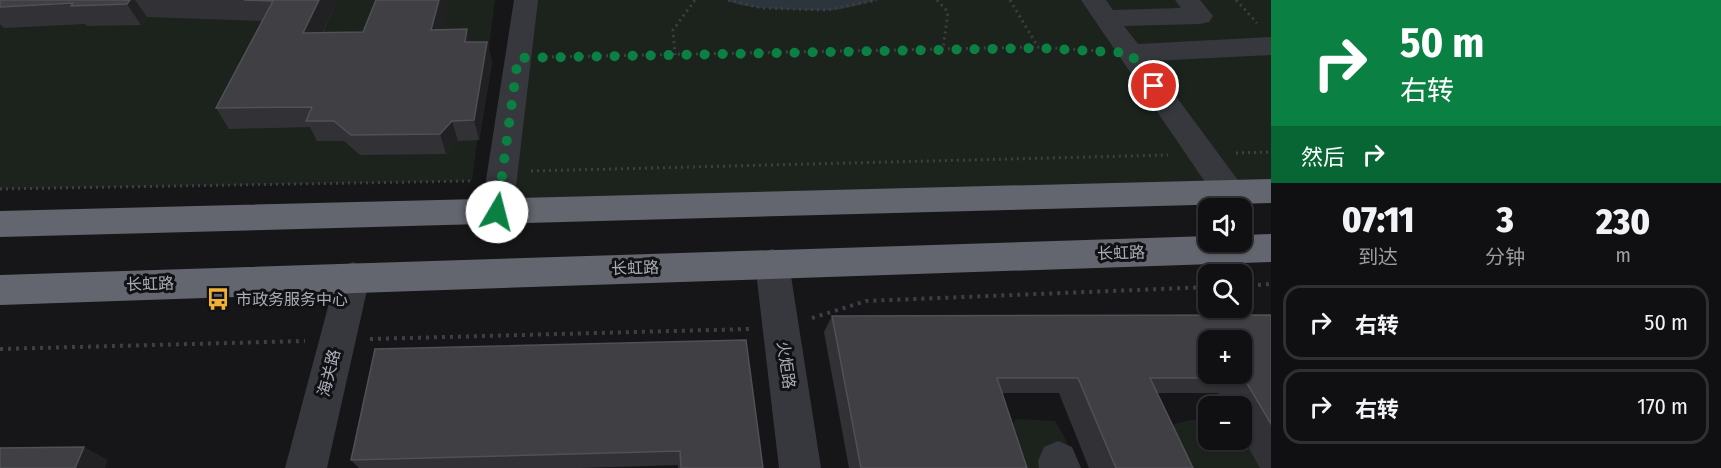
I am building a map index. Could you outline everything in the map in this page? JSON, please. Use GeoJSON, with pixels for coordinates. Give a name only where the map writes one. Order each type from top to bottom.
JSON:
{"type":"FeatureCollection","features":[{"type":"Feature","properties":{"kind":"highway"},"geometry":{"type":"LineString","coordinates":[[0,224],[1271,191]]}},
{"type":"Feature","properties":{"kind":"highway","name":"长虹路"},"geometry":{"type":"LineString","coordinates":[[0,290],[1271,248]]}},
{"type":"Feature","properties":{"kind":"street"},"geometry":{"type":"LineString","coordinates":[[497,212],[526,0]]}},
{"type":"Feature","properties":{"kind":"street"},"geometry":{"type":"LineString","coordinates":[[1099,9],[1200,16],[1187,0]]}},
{"type":"Feature","properties":{"kind":"street"},"geometry":{"type":"LineString","coordinates":[[1099,9],[1229,192]]}},
{"type":"Feature","properties":{"kind":"street"},"geometry":{"type":"LineString","coordinates":[[1130,53],[1268,39]]}},
{"type":"Feature","properties":{"kind":"street","name":"火炬路"},"geometry":{"type":"LineString","coordinates":[[772,263],[800,468]]}},
{"type":"Feature","properties":{"kind":"street","name":"海关路"},"geometry":{"type":"LineString","coordinates":[[306,468],[353,278]]}},
{"type":"Feature","properties":{"kind":"path"},"geometry":{"type":"LineString","coordinates":[[675,55],[673,30],[695,0]]}},
{"type":"Feature","properties":{"kind":"path"},"geometry":{"type":"LineString","coordinates":[[728,0],[731,3],[755,8],[835,9],[877,0]]}},
{"type":"Feature","properties":{"kind":"path"},"geometry":{"type":"LineString","coordinates":[[937,0],[948,12],[943,49]]}},
{"type":"Feature","properties":{"kind":"path"},"geometry":{"type":"LineString","coordinates":[[1010,0],[1038,48]]}},
{"type":"Feature","properties":{"kind":"path"},"geometry":{"type":"LineString","coordinates":[[1236,0],[1268,39]]}},
{"type":"Feature","properties":{"kind":"path"},"geometry":{"type":"LineString","coordinates":[[518,58],[1038,48],[1130,53]]}},
{"type":"Feature","properties":{"kind":"path"},"geometry":{"type":"LineString","coordinates":[[0,189],[472,181],[502,172],[1271,152]]}},
{"type":"Feature","properties":{"kind":"path"},"geometry":{"type":"LineString","coordinates":[[1252,285],[1271,284]]}},
{"type":"Feature","properties":{"kind":"path"},"geometry":{"type":"LineString","coordinates":[[0,349],[781,328],[866,301],[1198,287]]}},
{"type":"Feature","properties":{"kind":"shaded area"},"geometry":{"type":"Polygon","coordinates":[[[0,0],[495,0],[472,181],[0,189],[0,0]]]}},
{"type":"Feature","properties":{"kind":"shaded area"},"geometry":{"type":"Polygon","coordinates":[[[526,0],[1271,0],[1271,191],[497,212],[526,0]]]}},
{"type":"Feature","properties":{"kind":"shaded area"},"geometry":{"type":"Polygon","coordinates":[[[728,0],[877,0],[840,9],[796,10],[746,6],[728,0]]]}},
{"type":"Feature","properties":{"kind":"shaded area"},"geometry":{"type":"Polygon","coordinates":[[[1016,419],[1055,421],[1065,438],[1076,468],[1006,468],[1007,432],[1016,419]]]}},
{"type":"Feature","properties":{"kind":"shaded area"},"geometry":{"type":"Polygon","coordinates":[[[1198,419],[1198,450],[1252,450],[1252,429],[1271,468],[1175,468],[1170,452],[1174,424],[1198,419]]]}},
{"type":"Feature","properties":{"kind":"building"},"geometry":{"type":"Polygon","coordinates":[[[0,0],[130,0],[127,4],[71,6],[73,3],[0,7],[0,0]]]}},
{"type":"Feature","properties":{"kind":"building"},"geometry":{"type":"Polygon","coordinates":[[[244,0],[319,0],[303,33],[363,32],[376,0],[439,0],[431,30],[467,29],[465,42],[487,42],[474,120],[452,121],[440,134],[351,135],[334,121],[306,121],[312,107],[216,108],[273,1],[244,0]]]}},
{"type":"Feature","properties":{"kind":"building"},"geometry":{"type":"Polygon","coordinates":[[[1198,315],[1198,318],[1252,318],[1252,315],[1271,315],[1271,424],[1248,384],[1252,384],[1252,330],[1198,330],[1198,378],[1150,378],[1193,468],[1116,468],[1078,378],[997,378],[1027,468],[861,468],[832,316],[1198,315]]]}},
{"type":"Feature","properties":{"kind":"building"},"geometry":{"type":"Polygon","coordinates":[[[746,340],[763,468],[681,468],[680,451],[351,460],[375,349],[746,340]]]}},
{"type":"Feature","properties":{"kind":"building"},"geometry":{"type":"Polygon","coordinates":[[[84,447],[75,468],[0,468],[0,448],[84,447]]]}},
{"type":"Feature","properties":{"kind":"place","name":"市政务服务中心"},"geometry":{"type":"Point","coordinates":[218,299]}},
{"type":"Feature","properties":{"kind":"route"},"geometry":{"type":"LineString","coordinates":[[497,212],[518,58],[1038,48],[1130,53],[1154,86]]}}]}
